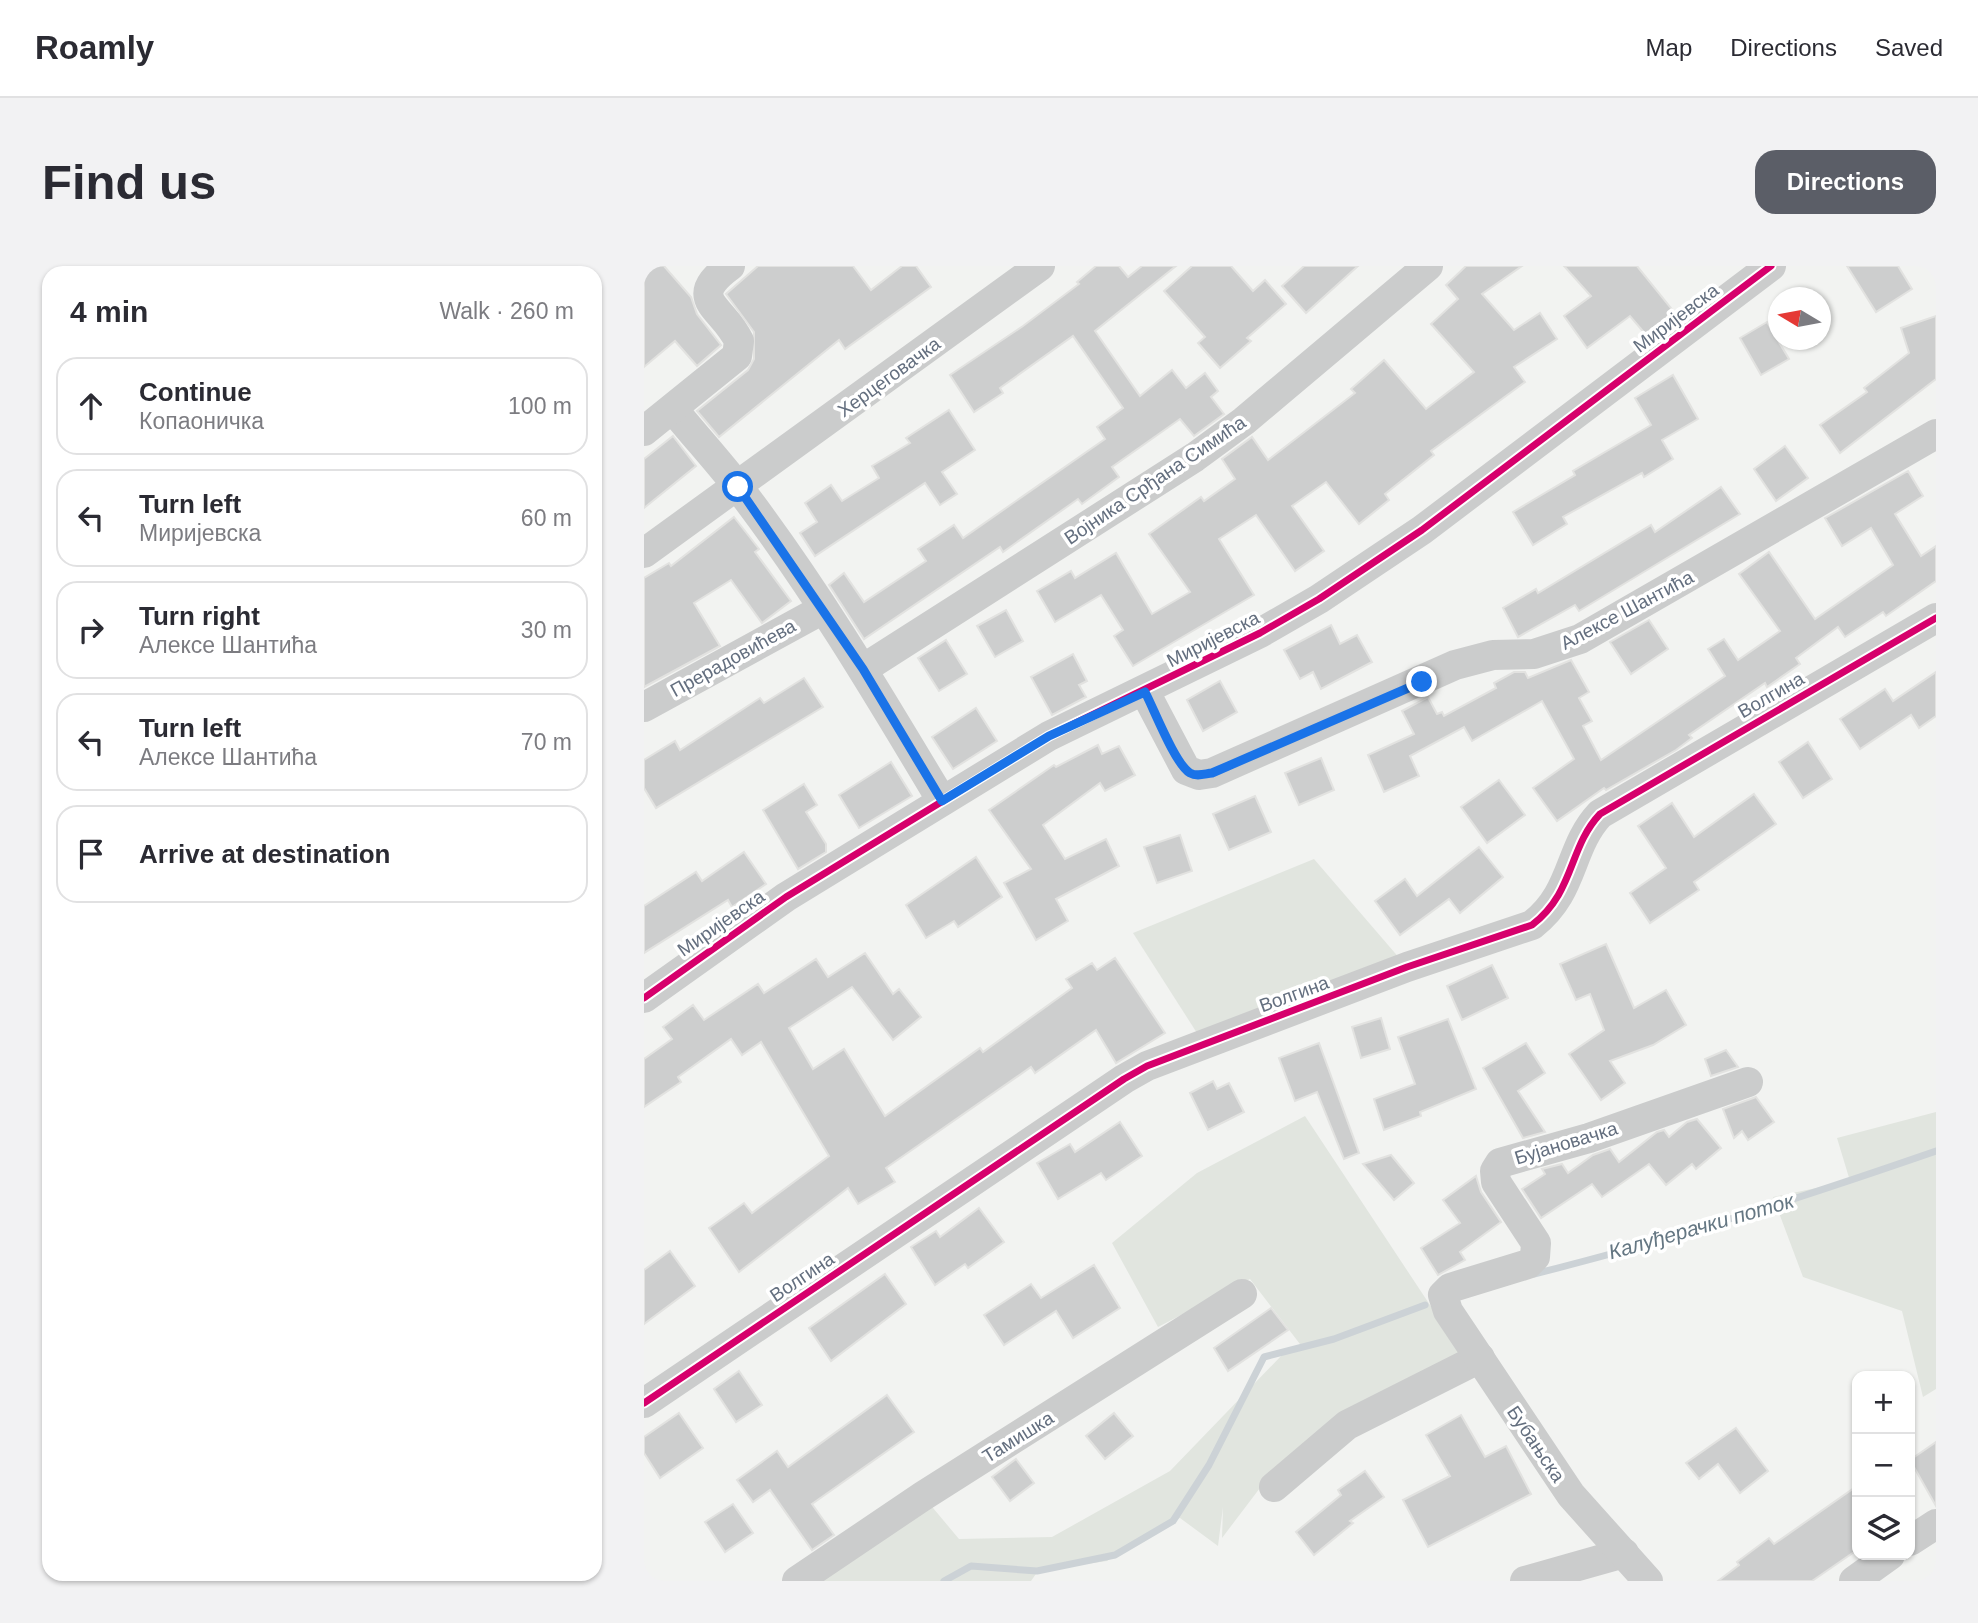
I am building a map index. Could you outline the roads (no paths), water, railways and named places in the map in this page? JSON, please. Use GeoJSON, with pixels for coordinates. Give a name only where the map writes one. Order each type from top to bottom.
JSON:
{"type":"FeatureCollection","features":[{"type":"Feature","properties":{"kind":"street"},"geometry":{"type":"LineString","coordinates":[[644,431],[737,356],[739,341],[711,305],[707,290],[710,283],[730,266]]}},
{"type":"Feature","properties":{"kind":"street","name":"Херцеговачка"},"geometry":{"type":"LineString","coordinates":[[644,553],[1040,266]]}},
{"type":"Feature","properties":{"kind":"street","name":"Војника Срђана Симића"},"geometry":{"type":"LineString","coordinates":[[863,669],[1195,457],[1244,421],[1428,266]]}},
{"type":"Feature","properties":{"kind":"street","name":"Миријевска"},"geometry":{"type":"LineString","coordinates":[[644,998],[786,897],[1049,736],[1145,692],[1272,626],[1422,530],[1771,266]]}},
{"type":"Feature","properties":{"kind":"street"},"geometry":{"type":"LineString","coordinates":[[673,409],[738,487],[823,609],[863,669],[942,801]]}},
{"type":"Feature","properties":{"kind":"street","name":"Алексе Шантића"},"geometry":{"type":"LineString","coordinates":[[1145,692],[1186,770],[1199,775],[1212,773],[1455,665],[1493,655],[1534,654],[1580,639],[1936,433]]}},
{"type":"Feature","properties":{"kind":"street","name":"Прерадовићева"},"geometry":{"type":"LineString","coordinates":[[644,707],[823,609]]}},
{"type":"Feature","properties":{"kind":"street","name":"Волгина"},"geometry":{"type":"LineString","coordinates":[[644,1404],[1124,1079],[1171,1056],[1407,967],[1513,934],[1532,925],[1548,913],[1564,890],[1590,825],[1600,814],[1936,618]]}},
{"type":"Feature","properties":{"kind":"street","name":"Бујановачка"},"geometry":{"type":"LineString","coordinates":[[1443,1295],[1450,1288],[1528,1264],[1535,1257],[1536,1243],[1496,1182],[1495,1171],[1500,1163],[1574,1143],[1748,1082]]}},
{"type":"Feature","properties":{"kind":"street","name":"Тамишка"},"geometry":{"type":"LineString","coordinates":[[797,1581],[923,1496],[1242,1294]]}},
{"type":"Feature","properties":{"kind":"street","name":"Бубањска"},"geometry":{"type":"LineString","coordinates":[[1443,1295],[1444,1304],[1571,1494],[1648,1581]]}},
{"type":"Feature","properties":{"kind":"street"},"geometry":{"type":"LineString","coordinates":[[1274,1487],[1347,1425],[1480,1358]]}},
{"type":"Feature","properties":{"kind":"street"},"geometry":{"type":"LineString","coordinates":[[1915,1538],[1936,1524]]}},
{"type":"Feature","properties":{"kind":"street"},"geometry":{"type":"LineString","coordinates":[[1525,1581],[1624,1553]]}},
{"type":"Feature","properties":{"kind":"street"},"geometry":{"type":"LineString","coordinates":[[1854,1581],[1884,1560]]}},
{"type":"Feature","properties":{"kind":"waterway","name":"Калуђерачки поток"},"geometry":{"type":"LineString","coordinates":[[1534,1274],[1736,1217],[1936,1151]]}},
{"type":"Feature","properties":{"kind":"waterway","name":"Калуђерачки поток"},"geometry":{"type":"LineString","coordinates":[[944,1581],[971,1566],[1037,1571],[1115,1555],[1173,1521],[1209,1465],[1264,1357],[1334,1339],[1425,1305]]}}]}
